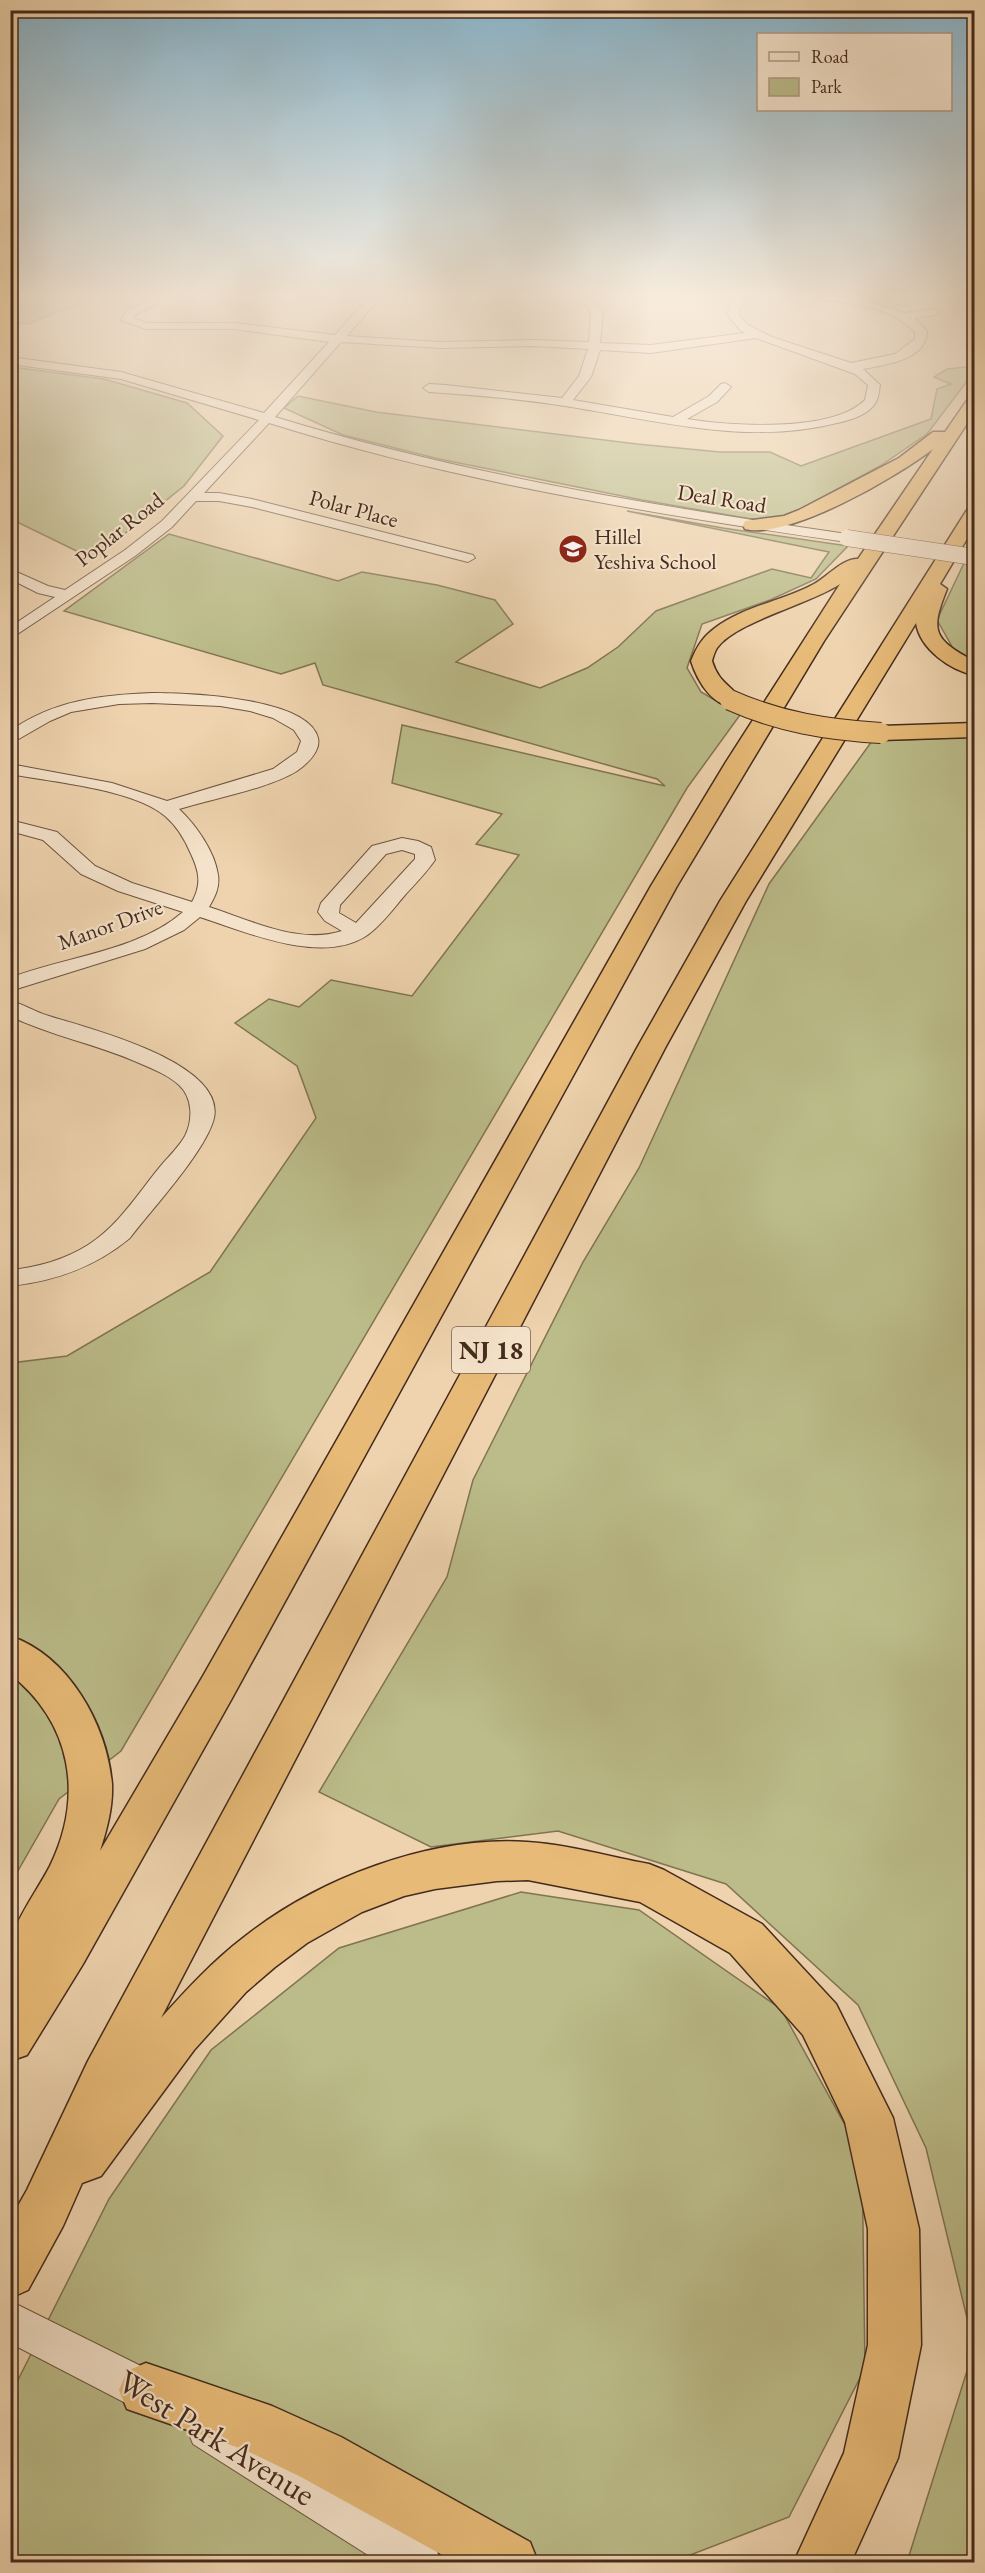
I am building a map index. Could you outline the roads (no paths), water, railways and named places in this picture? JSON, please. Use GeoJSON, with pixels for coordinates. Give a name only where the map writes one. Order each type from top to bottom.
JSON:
{"type":"FeatureCollection","features":[{"type":"Feature","properties":{"kind":"highway","name":"NJ 18"},"geometry":{"type":"LineString","coordinates":[[10,2039],[67,1949],[217,1688],[664,886],[767,712],[858,546],[964,416]]}},
{"type":"Feature","properties":{"kind":"highway"},"geometry":{"type":"LineString","coordinates":[[752,525],[792,520],[835,499],[905,462],[962,419]]}},
{"type":"Feature","properties":{"kind":"highway","name":"NJ 18"},"geometry":{"type":"LineString","coordinates":[[10,2272],[45,2208],[105,2077],[651,1048],[732,901],[913,609],[959,561],[975,513]]}},
{"type":"Feature","properties":{"kind":"highway"},"geometry":{"type":"LineString","coordinates":[[858,546],[827,585],[734,625],[711,640],[702,655],[703,669],[711,684],[730,700],[754,712],[805,727],[881,733],[975,730]]}},
{"type":"Feature","properties":{"kind":"highway"},"geometry":{"type":"LineString","coordinates":[[959,561],[942,576],[928,612],[926,626],[940,649],[975,669]]}},
{"type":"Feature","properties":{"kind":"highway"},"geometry":{"type":"LineString","coordinates":[[10,1652],[33,1668],[58,1694],[75,1722],[88,1760],[92,1795],[84,1839],[72,1867],[28,1949],[10,1990]]}},
{"type":"Feature","properties":{"kind":"highway"},"geometry":{"type":"LineString","coordinates":[[45,2208],[170,2043],[208,1999],[246,1962],[291,1929],[338,1902],[388,1881],[436,1868],[497,1860],[581,1866],[612,1871],[668,1889],[718,1913],[768,1947],[809,1986],[834,2014],[862,2053],[888,2099],[902,2131],[921,2200],[928,2242],[929,2317],[923,2360],[913,2402],[898,2444],[882,2478],[859,2516],[822,2562]]}},
{"type":"Feature","properties":{"kind":"highway"},"geometry":{"type":"LineString","coordinates":[[146,2390],[254,2425],[321,2457],[510,2562]]}},
{"type":"Feature","properties":{"kind":"street"},"geometry":{"type":"LineString","coordinates":[[223,416],[240,430]]}},
{"type":"Feature","properties":{"kind":"street"},"geometry":{"type":"LineString","coordinates":[[245,416],[262,423]]}},
{"type":"Feature","properties":{"kind":"street","name":"Poplar Road"},"geometry":{"type":"LineString","coordinates":[[10,634],[142,545],[194,497],[240,430],[262,423],[268,416]]}},
{"type":"Feature","properties":{"kind":"street"},"geometry":{"type":"LineString","coordinates":[[646,416],[722,428],[769,429],[811,425],[845,416]]}},
{"type":"Feature","properties":{"kind":"street"},"geometry":{"type":"LineString","coordinates":[[675,421],[684,416]]}},
{"type":"Feature","properties":{"kind":"street","name":"Deal Road"},"geometry":{"type":"LineString","coordinates":[[262,423],[294,426],[372,449],[642,507],[752,525],[858,546],[959,561]]}},
{"type":"Feature","properties":{"kind":"street","name":"Polar Place"},"geometry":{"type":"LineString","coordinates":[[194,497],[219,497],[252,503],[468,558]]}},
{"type":"Feature","properties":{"kind":"street"},"geometry":{"type":"LineString","coordinates":[[10,573],[43,590],[68,595]]}},
{"type":"Feature","properties":{"kind":"street"},"geometry":{"type":"LineString","coordinates":[[10,739],[41,718],[76,705],[103,700],[156,697],[206,700],[266,711],[294,721],[308,734],[309,750],[304,758],[289,769],[165,807]]}},
{"type":"Feature","properties":{"kind":"street","name":"Manor Drive"},"geometry":{"type":"LineString","coordinates":[[10,769],[128,794],[165,807],[186,828],[209,872],[210,883],[207,895],[183,922],[153,938],[10,985]]}},
{"type":"Feature","properties":{"kind":"street"},"geometry":{"type":"LineString","coordinates":[[10,825],[50,836],[81,864],[99,876],[125,887],[303,942],[323,943],[358,932],[377,915],[425,860],[424,851],[411,845],[384,847],[331,903],[328,912],[332,917],[358,932]]}},
{"type":"Feature","properties":{"kind":"street"},"geometry":{"type":"LineString","coordinates":[[10,1007],[32,1018],[117,1045],[169,1068],[193,1086],[199,1096],[203,1115],[196,1137],[121,1232],[108,1244],[67,1266],[38,1275],[10,1278]]}},
{"type":"Feature","properties":{"kind":"street","name":"West Park Avenue"},"geometry":{"type":"LineString","coordinates":[[10,2321],[146,2390],[419,2562]]}},
{"type":"Feature","properties":{"kind":"place","name":"Hillel Yeshiva School"},"geometry":{"type":"Point","coordinates":[573,549]}}]}
